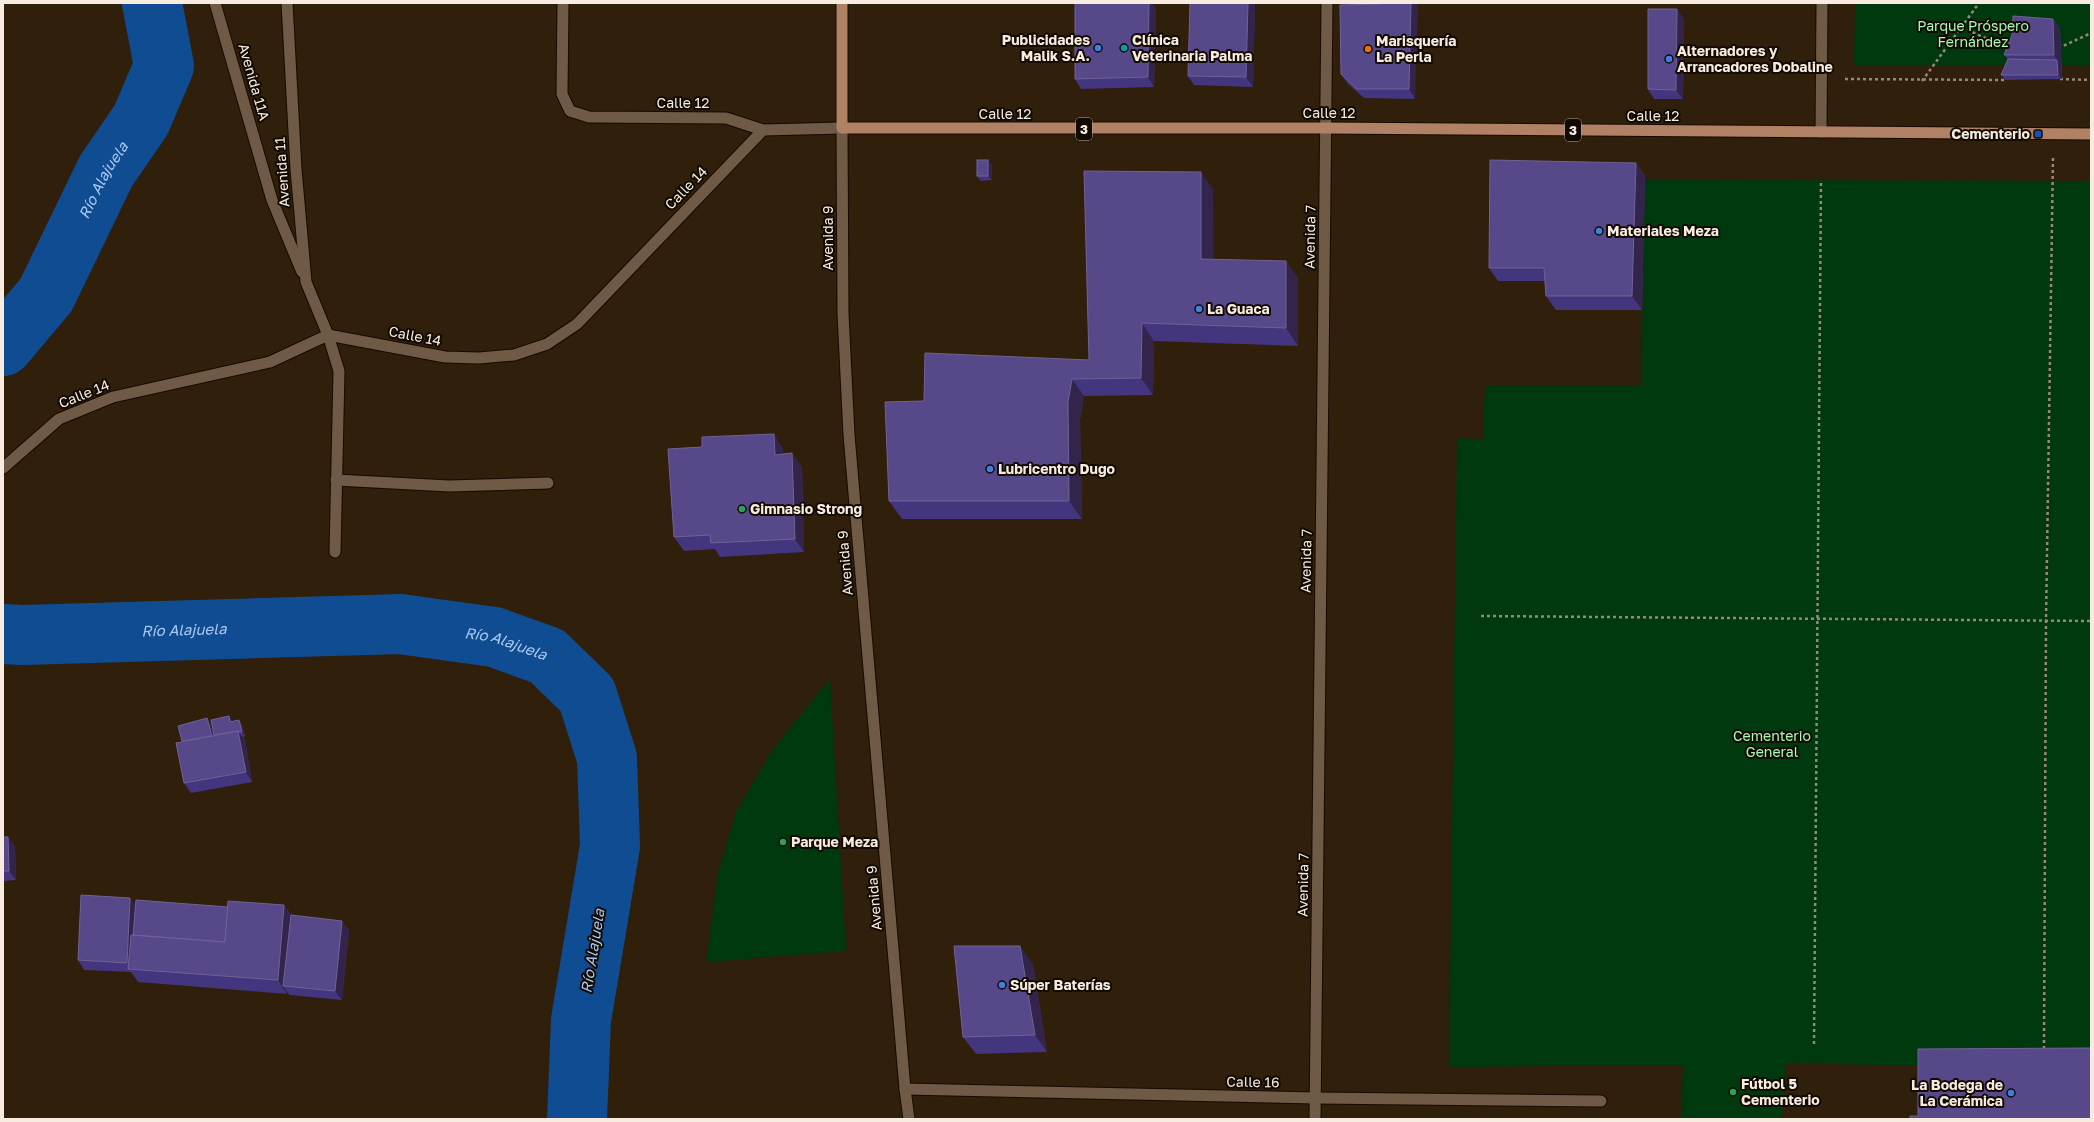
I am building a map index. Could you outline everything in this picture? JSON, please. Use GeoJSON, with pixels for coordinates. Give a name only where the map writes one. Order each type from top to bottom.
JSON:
{"type":"FeatureCollection","features":[{"type":"Feature","properties":{"kind":"main road","name":"Avenida 9"},"geometry":{"type":"LineString","coordinates":[[842,3],[842,128]]}},
{"type":"Feature","properties":{"kind":"main road","name":"Calle 12"},"geometry":{"type":"LineString","coordinates":[[842,128],[1326,128],[2091,134]]}},
{"type":"Feature","properties":{"kind":"street","name":"Avenida 11A"},"geometry":{"type":"LineString","coordinates":[[215,3],[272,200],[306,282]]}},
{"type":"Feature","properties":{"kind":"street","name":"Avenida 11"},"geometry":{"type":"LineString","coordinates":[[287,3],[296,169],[306,282],[328,335],[339,371],[335,552]]}},
{"type":"Feature","properties":{"kind":"street","name":"Calle 12"},"geometry":{"type":"LineString","coordinates":[[564,3],[562,94],[570,111],[589,117],[726,118],[763,130],[842,128]]}},
{"type":"Feature","properties":{"kind":"street","name":"Avenida 7"},"geometry":{"type":"LineString","coordinates":[[1315,1119],[1327,3]]}},
{"type":"Feature","properties":{"kind":"street"},"geometry":{"type":"LineString","coordinates":[[1821,132],[1822,3]]}},
{"type":"Feature","properties":{"kind":"street","name":"Avenida 9"},"geometry":{"type":"LineString","coordinates":[[842,128],[844,314],[849,435],[905,1089],[909,1119]]}},
{"type":"Feature","properties":{"kind":"street","name":"Calle 14"},"geometry":{"type":"LineString","coordinates":[[3,468],[60,419],[113,397],[270,362],[328,335],[445,357],[479,358],[514,355],[547,344],[577,324],[763,130]]}},
{"type":"Feature","properties":{"kind":"street"},"geometry":{"type":"LineString","coordinates":[[336,480],[449,486],[548,483]]}},
{"type":"Feature","properties":{"kind":"street","name":"Calle 16"},"geometry":{"type":"LineString","coordinates":[[905,1089],[1316,1098],[1601,1101]]}},
{"type":"Feature","properties":{"kind":"path"},"geometry":{"type":"LineString","coordinates":[[1922,81],[1979,3]]}},
{"type":"Feature","properties":{"kind":"path"},"geometry":{"type":"LineString","coordinates":[[1962,25],[1973,34],[1990,40],[2014,44]]}},
{"type":"Feature","properties":{"kind":"path"},"geometry":{"type":"LineString","coordinates":[[2052,45],[2063,46],[2091,33]]}},
{"type":"Feature","properties":{"kind":"path"},"geometry":{"type":"LineString","coordinates":[[1845,72],[1845,80],[2013,80]]}},
{"type":"Feature","properties":{"kind":"path"},"geometry":{"type":"LineString","coordinates":[[2056,79],[2091,80]]}},
{"type":"Feature","properties":{"kind":"path"},"geometry":{"type":"LineString","coordinates":[[2044,1049],[2046,620],[2053,175]]}},
{"type":"Feature","properties":{"kind":"path"},"geometry":{"type":"LineString","coordinates":[[1814,1044],[1821,181]]}},
{"type":"Feature","properties":{"kind":"path"},"geometry":{"type":"LineString","coordinates":[[1481,616],[2091,621]]}},
{"type":"Feature","properties":{"kind":"green space","name":"Parque Próspero Fernández"},"geometry":{"type":"Polygon","coordinates":[[[1855,3],[2091,3],[2091,65],[1854,65],[1855,3]]]}},
{"type":"Feature","properties":{"kind":"green space","name":"Cementerio General"},"geometry":{"type":"Polygon","coordinates":[[[1645,180],[2091,181],[2091,1066],[1930,1066],[1786,1063],[1782,1119],[1681,1119],[1683,1065],[1449,1067],[1457,438],[1483,439],[1485,386],[1641,386],[1645,180]]]}},
{"type":"Feature","properties":{"kind":"green space","name":"Parque Meza"},"geometry":{"type":"Polygon","coordinates":[[[830,678],[846,951],[706,962],[718,873],[737,810],[773,749],[830,678]]]}},
{"type":"Feature","properties":{"kind":"building"},"geometry":{"type":"Polygon","coordinates":[[[1075,3],[1149,3],[1148,77],[1075,79],[1075,3]]]}},
{"type":"Feature","properties":{"kind":"building"},"geometry":{"type":"Polygon","coordinates":[[[1190,3],[1248,3],[1246,77],[1188,76],[1190,3]]]}},
{"type":"Feature","properties":{"kind":"building"},"geometry":{"type":"Polygon","coordinates":[[[1411,3],[1409,89],[1357,89],[1341,74],[1340,5],[1411,3]]]}},
{"type":"Feature","properties":{"kind":"building","name":"Alternadores y Arrancadores Dobaline"},"geometry":{"type":"Polygon","coordinates":[[[1648,9],[1677,9],[1676,90],[1648,89],[1648,9]]]}},
{"type":"Feature","properties":{"kind":"building"},"geometry":{"type":"Polygon","coordinates":[[[2013,16],[2053,19],[2054,55],[2004,55],[2012,35],[2013,16]]]}},
{"type":"Feature","properties":{"kind":"building"},"geometry":{"type":"Polygon","coordinates":[[[2008,59],[2057,60],[2058,75],[2001,75],[2008,59]]]}},
{"type":"Feature","properties":{"kind":"building"},"geometry":{"type":"Polygon","coordinates":[[[977,160],[988,160],[988,176],[977,176],[977,160]]]}},
{"type":"Feature","properties":{"kind":"building"},"geometry":{"type":"Polygon","coordinates":[[[1490,160],[1636,163],[1632,296],[1546,296],[1544,268],[1489,268],[1490,160]]]}},
{"type":"Feature","properties":{"kind":"building"},"geometry":{"type":"Polygon","coordinates":[[[1084,171],[1201,172],[1201,259],[1286,261],[1286,328],[1142,323],[1141,378],[1072,379],[1068,402],[1069,501],[889,501],[885,402],[924,401],[925,353],[1089,360],[1084,171]]]}},
{"type":"Feature","properties":{"kind":"building","name":"Gimnasio Strong"},"geometry":{"type":"Polygon","coordinates":[[[774,434],[775,455],[792,453],[795,539],[711,543],[710,535],[674,537],[668,449],[702,447],[702,437],[774,434]]]}},
{"type":"Feature","properties":{"kind":"building"},"geometry":{"type":"Polygon","coordinates":[[[229,716],[230,722],[239,720],[242,732],[238,731],[214,735],[211,720],[229,716]]]}},
{"type":"Feature","properties":{"kind":"building"},"geometry":{"type":"Polygon","coordinates":[[[207,718],[212,736],[182,741],[178,726],[207,718]]]}},
{"type":"Feature","properties":{"kind":"building"},"geometry":{"type":"Polygon","coordinates":[[[238,731],[246,772],[184,783],[176,743],[238,731]]]}},
{"type":"Feature","properties":{"kind":"building"},"geometry":{"type":"Polygon","coordinates":[[[3,837],[8,837],[9,871],[3,871],[3,837]]]}},
{"type":"Feature","properties":{"kind":"building"},"geometry":{"type":"Polygon","coordinates":[[[81,895],[130,898],[127,963],[78,960],[81,895]]]}},
{"type":"Feature","properties":{"kind":"building"},"geometry":{"type":"Polygon","coordinates":[[[136,900],[228,907],[225,942],[133,935],[136,900]]]}},
{"type":"Feature","properties":{"kind":"building"},"geometry":{"type":"Polygon","coordinates":[[[228,901],[284,905],[278,980],[128,969],[131,935],[225,942],[228,901]]]}},
{"type":"Feature","properties":{"kind":"building"},"geometry":{"type":"Polygon","coordinates":[[[291,915],[342,921],[335,991],[283,986],[291,915]]]}},
{"type":"Feature","properties":{"kind":"building"},"geometry":{"type":"Polygon","coordinates":[[[954,946],[1020,946],[1035,1035],[963,1037],[954,946]]]}},
{"type":"Feature","properties":{"kind":"building","name":"La Bodega de La Cerámica"},"geometry":{"type":"Polygon","coordinates":[[[2091,1048],[2091,1119],[1910,1119],[1910,1116],[1918,1116],[1918,1049],[2091,1048]]]}},
{"type":"Feature","properties":{"kind":"waterway","name":"Río Alajuela"},"geometry":{"type":"LineString","coordinates":[[3,346],[46,295],[106,171],[141,120],[164,66],[152,3]]}},
{"type":"Feature","properties":{"kind":"waterway","name":"Río Alajuela"},"geometry":{"type":"LineString","coordinates":[[3,634],[22,635],[400,624],[494,637],[547,656],[587,695],[607,758],[610,846],[581,1020],[577,1119]]}},
{"type":"Feature","properties":{"kind":"place","name":"Publicidades Malik S.A."},"geometry":{"type":"Point","coordinates":[1098,48]}},
{"type":"Feature","properties":{"kind":"place","name":"Clínica Veterinaria Palma"},"geometry":{"type":"Point","coordinates":[1124,48]}},
{"type":"Feature","properties":{"kind":"place","name":"Marisquería La Perla"},"geometry":{"type":"Point","coordinates":[1368,49]}},
{"type":"Feature","properties":{"kind":"place","name":"Alternadores y Arrancadores Dobaline"},"geometry":{"type":"Point","coordinates":[1669,59]}},
{"type":"Feature","properties":{"kind":"place","name":"Cementerio"},"geometry":{"type":"Point","coordinates":[2038,134]}},
{"type":"Feature","properties":{"kind":"place","name":"Materiales Meza"},"geometry":{"type":"Point","coordinates":[1599,231]}},
{"type":"Feature","properties":{"kind":"place","name":"La Guaca"},"geometry":{"type":"Point","coordinates":[1199,309]}},
{"type":"Feature","properties":{"kind":"place","name":"Lubricentro Dugo"},"geometry":{"type":"Point","coordinates":[990,469]}},
{"type":"Feature","properties":{"kind":"place","name":"Gimnasio Strong"},"geometry":{"type":"Point","coordinates":[742,509]}},
{"type":"Feature","properties":{"kind":"place","name":"Parque Meza"},"geometry":{"type":"Point","coordinates":[783,842]}},
{"type":"Feature","properties":{"kind":"place","name":"Súper Baterías"},"geometry":{"type":"Point","coordinates":[1002,985]}},
{"type":"Feature","properties":{"kind":"place","name":"Fútbol 5 Cementerio"},"geometry":{"type":"Point","coordinates":[1733,1092]}},
{"type":"Feature","properties":{"kind":"place","name":"La Bodega de La Cerámica"},"geometry":{"type":"Point","coordinates":[2011,1093]}}]}
